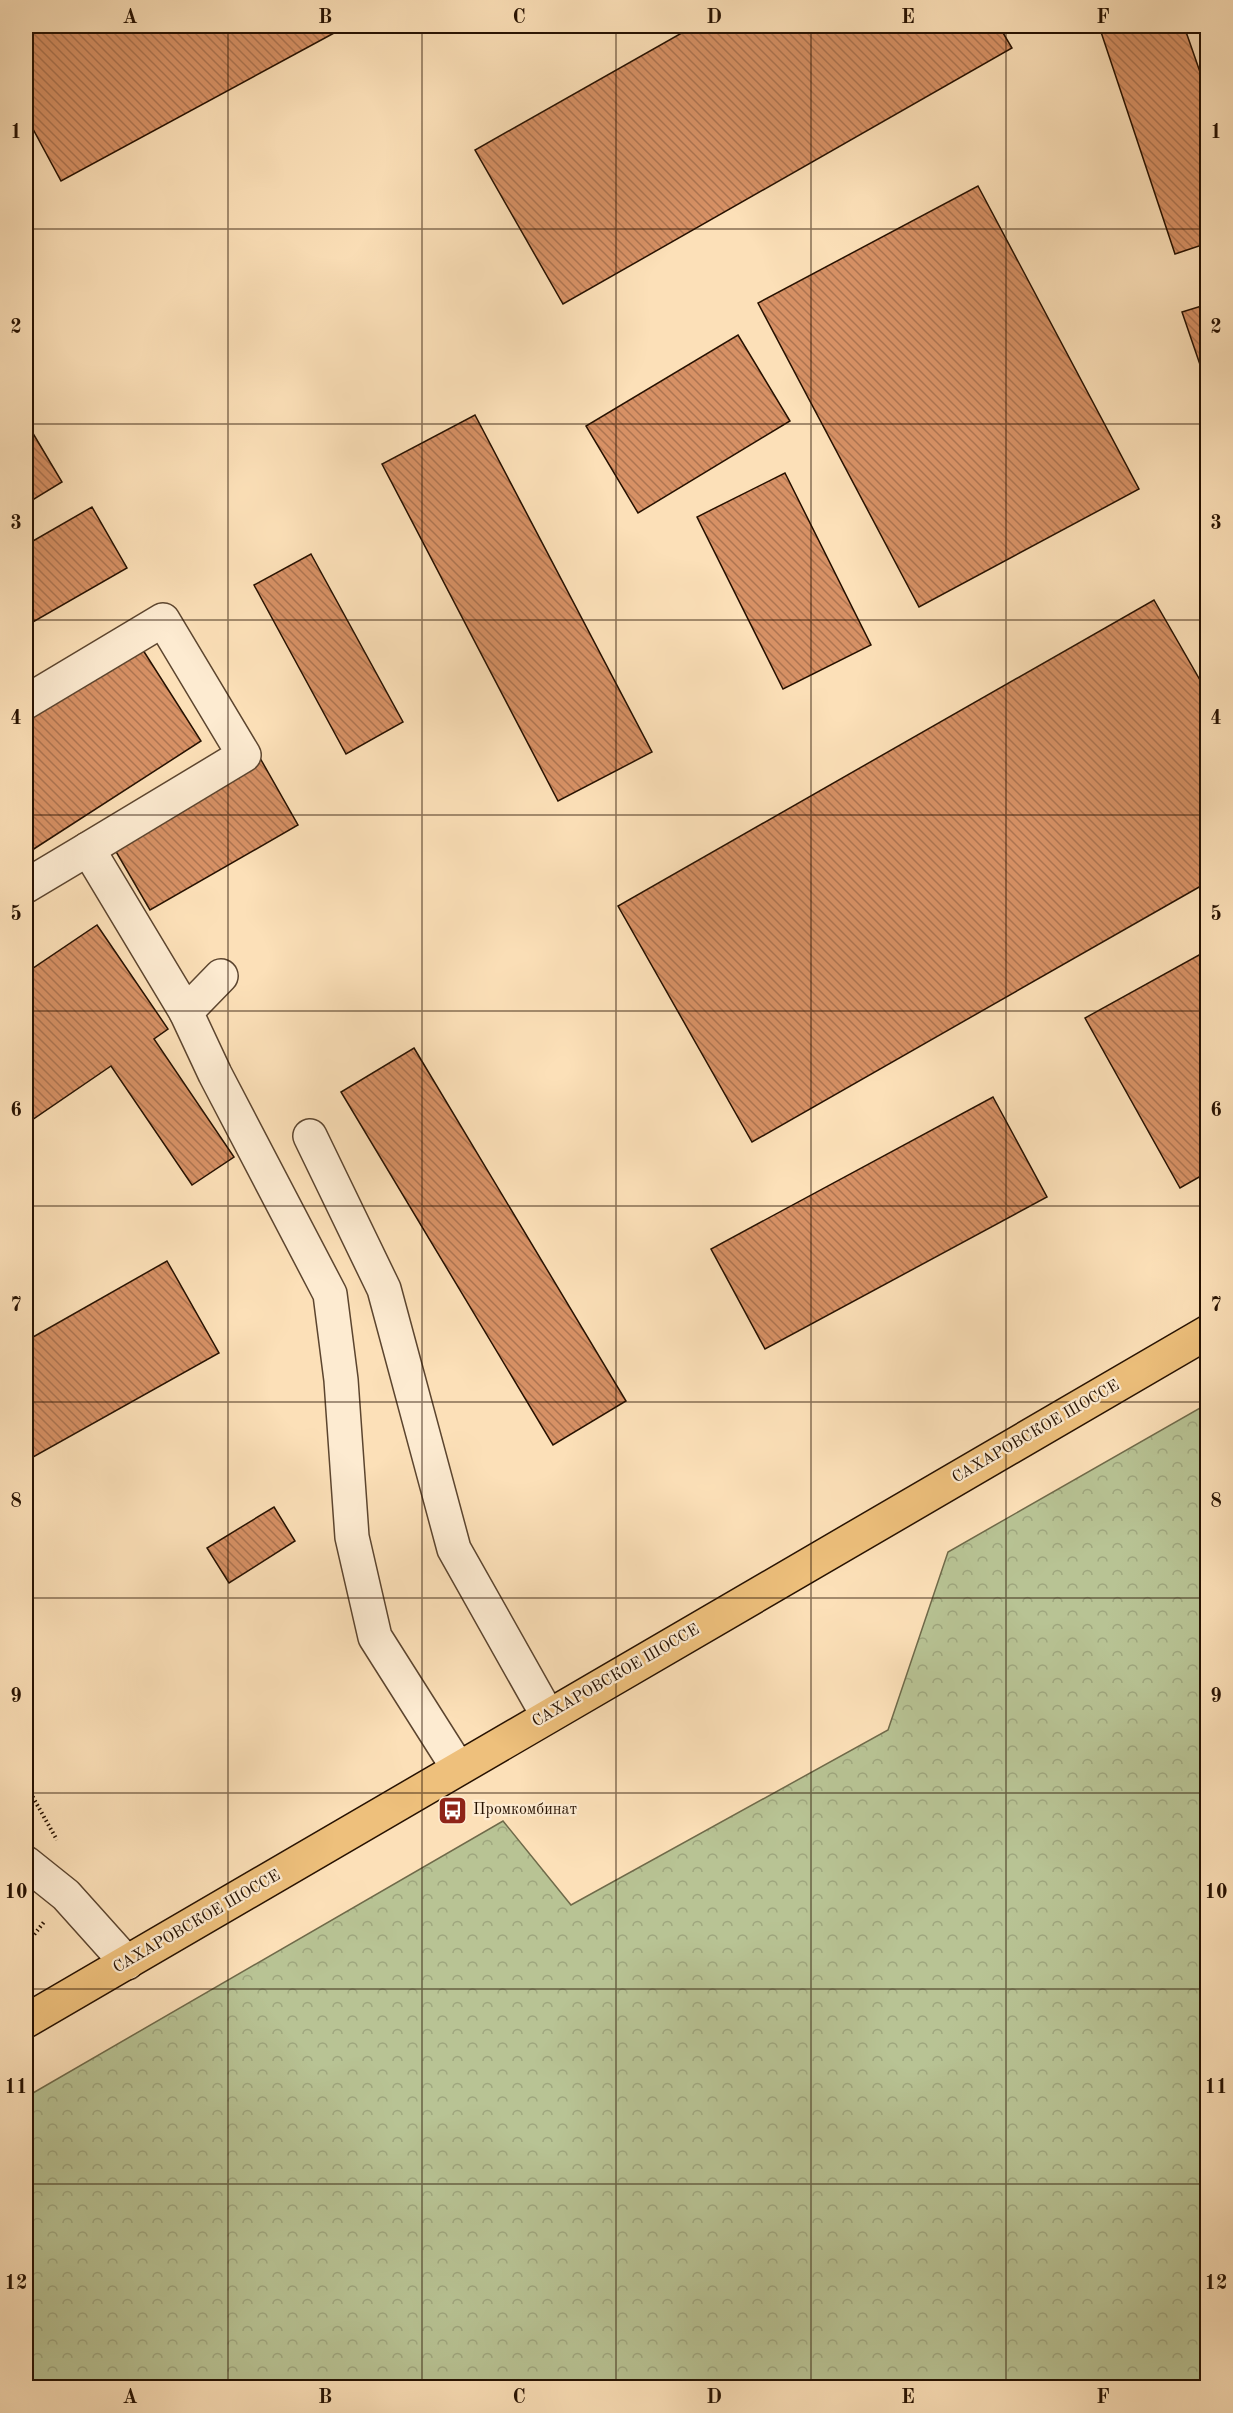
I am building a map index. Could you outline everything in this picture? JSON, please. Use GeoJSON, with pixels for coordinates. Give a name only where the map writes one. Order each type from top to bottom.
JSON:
{"type":"FeatureCollection","features":[{"type":"Feature","properties":{"kind":"main road","name":"САХАРОВСКОЕ ШОССЕ"},"geometry":{"type":"LineString","coordinates":[[26,2021],[1208,1332]]}},
{"type":"Feature","properties":{"kind":"lane"},"geometry":{"type":"LineString","coordinates":[[26,702],[163,620],[244,755],[26,886]]}},
{"type":"Feature","properties":{"kind":"lane"},"geometry":{"type":"LineString","coordinates":[[88,849],[186,1012],[215,1074],[330,1294],[341,1380],[352,1537],[375,1637],[458,1768]]}},
{"type":"Feature","properties":{"kind":"lane"},"geometry":{"type":"LineString","coordinates":[[186,1012],[221,976]]}},
{"type":"Feature","properties":{"kind":"lane"},"geometry":{"type":"LineString","coordinates":[[310,1137],[384,1289],[454,1549],[548,1716]]}},
{"type":"Feature","properties":{"kind":"lane"},"geometry":{"type":"LineString","coordinates":[[26,1863],[66,1895],[127,1963]]}},
{"type":"Feature","properties":{"kind":"green space"},"geometry":{"type":"Polygon","coordinates":[[[1207,1404],[1207,2387],[26,2387],[26,2097],[503,1821],[571,1905],[888,1730],[948,1552],[1207,1404]]]}},
{"type":"Feature","properties":{"kind":"building"},"geometry":{"type":"Polygon","coordinates":[[[26,26],[347,26],[61,181],[26,116],[26,26]]]}},
{"type":"Feature","properties":{"kind":"building"},"geometry":{"type":"Polygon","coordinates":[[[694,26],[999,26],[1012,48],[563,304],[475,150],[694,26]]]}},
{"type":"Feature","properties":{"kind":"building"},"geometry":{"type":"Polygon","coordinates":[[[1099,26],[1184,26],[1208,95],[1208,243],[1175,254],[1099,26]]]}},
{"type":"Feature","properties":{"kind":"building"},"geometry":{"type":"Polygon","coordinates":[[[978,186],[1139,489],[919,607],[758,303],[978,186]]]}},
{"type":"Feature","properties":{"kind":"building"},"geometry":{"type":"Polygon","coordinates":[[[1208,304],[1208,388],[1182,312],[1208,304]]]}},
{"type":"Feature","properties":{"kind":"building"},"geometry":{"type":"Polygon","coordinates":[[[738,335],[790,421],[638,513],[586,426],[738,335]]]}},
{"type":"Feature","properties":{"kind":"building"},"geometry":{"type":"Polygon","coordinates":[[[475,415],[652,752],[558,801],[382,464],[475,415]]]}},
{"type":"Feature","properties":{"kind":"building"},"geometry":{"type":"Polygon","coordinates":[[[28,425],[62,482],[26,504],[26,426],[28,425]]]}},
{"type":"Feature","properties":{"kind":"building"},"geometry":{"type":"Polygon","coordinates":[[[785,473],[871,645],[783,689],[697,517],[785,473]]]}},
{"type":"Feature","properties":{"kind":"building"},"geometry":{"type":"Polygon","coordinates":[[[92,507],[127,568],[26,626],[26,545],[92,507]]]}},
{"type":"Feature","properties":{"kind":"building"},"geometry":{"type":"Polygon","coordinates":[[[311,554],[403,722],[346,754],[254,585],[311,554]]]}},
{"type":"Feature","properties":{"kind":"building"},"geometry":{"type":"Polygon","coordinates":[[[1154,600],[1208,694],[1208,882],[752,1142],[618,906],[1154,600]]]}},
{"type":"Feature","properties":{"kind":"building"},"geometry":{"type":"Polygon","coordinates":[[[141,647],[201,741],[26,854],[26,721],[141,647]]]}},
{"type":"Feature","properties":{"kind":"building"},"geometry":{"type":"Polygon","coordinates":[[[260,758],[298,825],[150,910],[111,843],[260,758]]]}},
{"type":"Feature","properties":{"kind":"building"},"geometry":{"type":"Polygon","coordinates":[[[97,925],[168,1029],[154,1039],[234,1157],[192,1185],[111,1066],[26,1124],[26,973],[97,925]]]}},
{"type":"Feature","properties":{"kind":"building"},"geometry":{"type":"Polygon","coordinates":[[[1208,950],[1208,1172],[1180,1188],[1085,1018],[1208,950]]]}},
{"type":"Feature","properties":{"kind":"building"},"geometry":{"type":"Polygon","coordinates":[[[414,1048],[626,1401],[553,1445],[341,1092],[414,1048]]]}},
{"type":"Feature","properties":{"kind":"building"},"geometry":{"type":"Polygon","coordinates":[[[993,1097],[1047,1197],[765,1349],[711,1249],[993,1097]]]}},
{"type":"Feature","properties":{"kind":"building"},"geometry":{"type":"Polygon","coordinates":[[[167,1261],[219,1353],[26,1461],[26,1341],[167,1261]]]}},
{"type":"Feature","properties":{"kind":"building"},"geometry":{"type":"Polygon","coordinates":[[[274,1507],[295,1541],[229,1583],[207,1548],[274,1507]]]}},
{"type":"Feature","properties":{"kind":"place","name":"Промкомбинат"},"geometry":{"type":"Point","coordinates":[452,1810]}}]}
